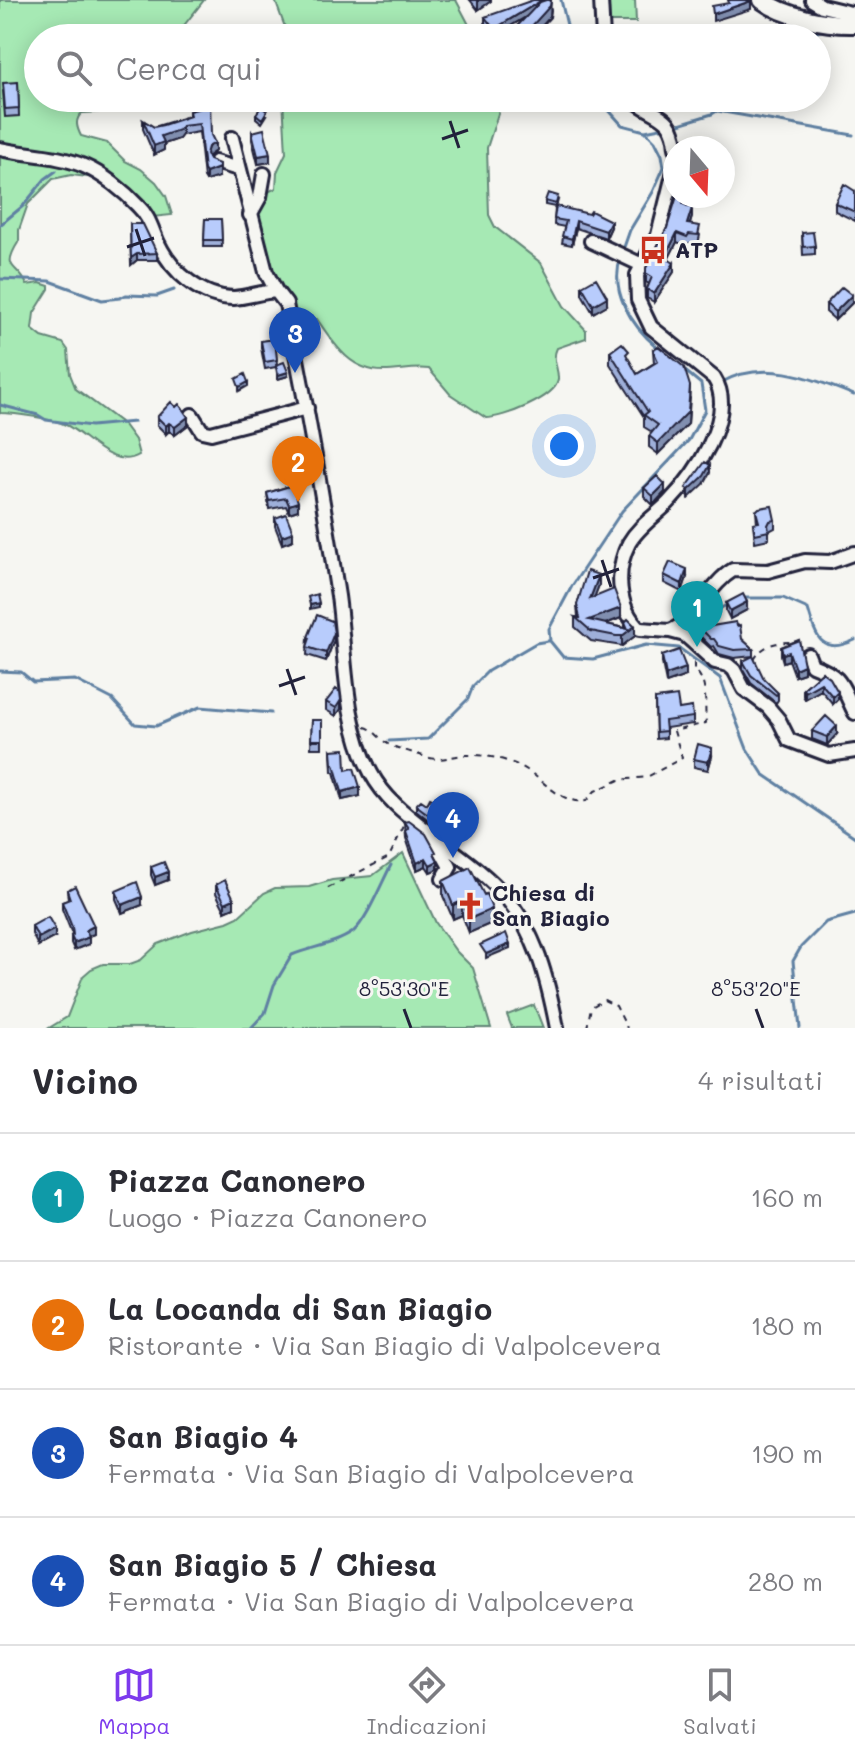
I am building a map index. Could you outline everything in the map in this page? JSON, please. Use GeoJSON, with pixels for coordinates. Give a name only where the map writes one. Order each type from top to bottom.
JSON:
{"type":"FeatureCollection","features":[{"type":"Feature","properties":{"kind":"main road"},"geometry":{"type":"LineString","coordinates":[[762,0],[786,11],[820,20],[855,24]]}},
{"type":"Feature","properties":{"kind":"street"},"geometry":{"type":"LineString","coordinates":[[601,0],[602,24]]}},
{"type":"Feature","properties":{"kind":"street"},"geometry":{"type":"LineString","coordinates":[[812,0],[822,6],[855,14]]}},
{"type":"Feature","properties":{"kind":"street"},"geometry":{"type":"LineString","coordinates":[[653,112],[671,124],[675,136]]}},
{"type":"Feature","properties":{"kind":"street"},"geometry":{"type":"LineString","coordinates":[[232,138],[266,272],[286,304],[307,408],[339,605],[349,694],[360,749],[372,775],[393,804],[504,894],[522,920],[542,961],[557,1028]]}},
{"type":"Feature","properties":{"kind":"street"},"geometry":{"type":"LineString","coordinates":[[0,149],[85,166],[117,188],[140,207],[159,245],[176,269],[202,291],[217,297],[238,298],[256,292],[276,291]]}},
{"type":"Feature","properties":{"kind":"street"},"geometry":{"type":"LineString","coordinates":[[215,162],[238,169]]}},
{"type":"Feature","properties":{"kind":"street"},"geometry":{"type":"LineString","coordinates":[[250,215],[260,197],[264,174]]}},
{"type":"Feature","properties":{"kind":"street"},"geometry":{"type":"LineString","coordinates":[[665,208],[658,235],[636,263],[638,300],[647,321],[714,378],[723,406],[698,463],[667,503],[630,542],[622,565],[621,591],[631,619],[637,626],[645,631],[685,635],[715,662],[734,670],[744,689],[768,707],[779,720],[789,740],[829,755],[855,751]]}},
{"type":"Feature","properties":{"kind":"street"},"geometry":{"type":"LineString","coordinates":[[591,241],[636,263]]}},
{"type":"Feature","properties":{"kind":"street"},"geometry":{"type":"LineString","coordinates":[[192,415],[202,431],[211,433],[307,408]]}},
{"type":"Feature","properties":{"kind":"street"},"geometry":{"type":"LineString","coordinates":[[668,631],[680,627],[712,588],[733,570],[768,571],[805,561],[830,562],[855,553]]}},
{"type":"Feature","properties":{"kind":"street"},"geometry":{"type":"LineString","coordinates":[[808,655],[812,665],[834,676],[853,699]]}},
{"type":"Feature","properties":{"kind":"street"},"geometry":{"type":"LineString","coordinates":[[432,835],[450,867],[443,879]]}},
{"type":"Feature","properties":{"kind":"path"},"geometry":{"type":"LineString","coordinates":[[751,665],[760,651],[770,644],[801,644],[808,655]]}},
{"type":"Feature","properties":{"kind":"path"},"geometry":{"type":"LineString","coordinates":[[367,736],[365,726],[391,746],[428,758],[442,760],[465,755],[498,759],[525,769],[560,795],[575,802],[586,801],[595,791],[619,780],[647,777],[682,758],[674,731],[706,723],[706,693],[701,676],[692,664]]}},
{"type":"Feature","properties":{"kind":"path"},"geometry":{"type":"LineString","coordinates":[[328,888],[389,857],[401,830],[411,820]]}},
{"type":"Feature","properties":{"kind":"path"},"geometry":{"type":"LineString","coordinates":[[587,1028],[591,1007],[604,1000],[616,1006],[627,1028]]}},
{"type":"Feature","properties":{"kind":"green space"},"geometry":{"type":"Polygon","coordinates":[[[0,0],[204,0],[185,24],[24,24],[24,112],[100,112],[82,113],[78,118],[81,136],[107,143],[125,161],[156,182],[166,196],[172,215],[152,217],[113,180],[71,175],[53,179],[28,204],[19,230],[19,241],[11,257],[12,266],[27,285],[40,283],[49,286],[34,313],[32,329],[42,337],[63,343],[68,350],[70,374],[76,389],[124,425],[135,440],[139,455],[129,459],[110,455],[62,423],[0,413],[0,0]]]}},
{"type":"Feature","properties":{"kind":"green space"},"geometry":{"type":"Polygon","coordinates":[[[275,0],[456,0],[469,24],[284,24],[275,0]]]}},
{"type":"Feature","properties":{"kind":"green space"},"geometry":{"type":"Polygon","coordinates":[[[606,0],[635,0],[636,22],[606,22],[606,0]]]}},
{"type":"Feature","properties":{"kind":"green space"},"geometry":{"type":"Polygon","coordinates":[[[284,112],[499,112],[487,148],[489,215],[495,227],[541,263],[564,306],[586,330],[586,338],[557,348],[558,380],[555,387],[538,400],[515,411],[486,418],[450,394],[429,369],[372,370],[344,354],[317,319],[298,320],[287,295],[275,285],[258,246],[257,207],[262,195],[276,188],[277,172],[286,153],[284,112]]]}},
{"type":"Feature","properties":{"kind":"green space"},"geometry":{"type":"Polygon","coordinates":[[[403,853],[436,923],[473,968],[491,1028],[49,1028],[67,1017],[83,976],[91,969],[103,964],[130,964],[141,960],[158,944],[238,917],[264,893],[275,888],[309,887],[332,880],[372,876],[403,853]]]}},
{"type":"Feature","properties":{"kind":"green space"},"geometry":{"type":"Polygon","coordinates":[[[534,1005],[543,1028],[512,1028],[507,1015],[534,1005]]]}},
{"type":"Feature","properties":{"kind":"building"},"geometry":{"type":"Polygon","coordinates":[[[533,0],[542,0],[502,24],[490,24],[485,17],[533,0]]]}},
{"type":"Feature","properties":{"kind":"building"},"geometry":{"type":"Polygon","coordinates":[[[551,0],[550,6],[534,24],[519,24],[540,2],[551,0]]]}},
{"type":"Feature","properties":{"kind":"building"},"geometry":{"type":"Polygon","coordinates":[[[728,0],[751,1],[713,14],[712,6],[729,3],[728,0]]]}},
{"type":"Feature","properties":{"kind":"building"},"geometry":{"type":"Polygon","coordinates":[[[18,82],[19,108],[5,109],[3,83],[18,82]]]}},
{"type":"Feature","properties":{"kind":"building"},"geometry":{"type":"Polygon","coordinates":[[[189,112],[210,112],[211,135],[215,143],[208,147],[206,154],[209,160],[219,164],[219,168],[206,173],[204,170],[199,124],[182,126],[161,136],[164,142],[154,146],[143,120],[154,127],[190,116],[189,112]]]}},
{"type":"Feature","properties":{"kind":"building"},"geometry":{"type":"Polygon","coordinates":[[[257,112],[266,112],[262,119],[257,112]]]}},
{"type":"Feature","properties":{"kind":"building"},"geometry":{"type":"Polygon","coordinates":[[[264,129],[270,154],[258,156],[252,132],[264,129]]]}},
{"type":"Feature","properties":{"kind":"building"},"geometry":{"type":"Polygon","coordinates":[[[844,184],[855,191],[855,212],[835,203],[844,184]]]}},
{"type":"Feature","properties":{"kind":"building"},"geometry":{"type":"Polygon","coordinates":[[[548,193],[558,196],[556,204],[545,201],[548,193]]]}},
{"type":"Feature","properties":{"kind":"building"},"geometry":{"type":"Polygon","coordinates":[[[556,206],[589,214],[591,211],[611,221],[606,231],[576,221],[572,239],[562,236],[566,221],[554,219],[556,206]]]}},
{"type":"Feature","properties":{"kind":"building"},"geometry":{"type":"Polygon","coordinates":[[[673,208],[692,208],[687,224],[700,226],[698,235],[689,234],[687,237],[677,233],[665,257],[674,263],[654,294],[647,289],[652,277],[646,273],[646,268],[667,228],[673,208]]]}},
{"type":"Feature","properties":{"kind":"building"},"geometry":{"type":"Polygon","coordinates":[[[205,219],[221,219],[222,240],[204,240],[205,219]]]}},
{"type":"Feature","properties":{"kind":"building"},"geometry":{"type":"Polygon","coordinates":[[[130,224],[143,224],[157,253],[137,254],[131,258],[130,224]]]}},
{"type":"Feature","properties":{"kind":"building"},"geometry":{"type":"Polygon","coordinates":[[[813,232],[815,246],[803,247],[802,233],[813,232]]]}},
{"type":"Feature","properties":{"kind":"building"},"geometry":{"type":"Polygon","coordinates":[[[596,278],[607,297],[593,305],[582,286],[596,278]]]}},
{"type":"Feature","properties":{"kind":"building"},"geometry":{"type":"Polygon","coordinates":[[[842,287],[852,295],[835,312],[826,304],[842,287]]]}},
{"type":"Feature","properties":{"kind":"building"},"geometry":{"type":"Polygon","coordinates":[[[275,339],[277,360],[265,362],[261,341],[275,339]]]}},
{"type":"Feature","properties":{"kind":"building"},"geometry":{"type":"Polygon","coordinates":[[[622,343],[629,351],[626,354],[637,374],[658,361],[653,350],[658,346],[684,367],[690,386],[688,412],[658,443],[649,436],[658,425],[644,415],[648,412],[610,352],[622,343]]]}},
{"type":"Feature","properties":{"kind":"building"},"geometry":{"type":"Polygon","coordinates":[[[284,362],[288,372],[278,375],[276,365],[284,362]]]}},
{"type":"Feature","properties":{"kind":"building"},"geometry":{"type":"Polygon","coordinates":[[[245,374],[248,382],[239,387],[236,379],[245,374]]]}},
{"type":"Feature","properties":{"kind":"building"},"geometry":{"type":"Polygon","coordinates":[[[171,402],[176,407],[179,404],[188,417],[175,427],[169,423],[166,426],[157,417],[171,402]]]}},
{"type":"Feature","properties":{"kind":"building"},"geometry":{"type":"Polygon","coordinates":[[[705,462],[710,465],[704,476],[689,490],[686,488],[705,462]]]}},
{"type":"Feature","properties":{"kind":"building"},"geometry":{"type":"Polygon","coordinates":[[[657,476],[665,484],[653,496],[644,488],[657,476]]]}},
{"type":"Feature","properties":{"kind":"building"},"geometry":{"type":"Polygon","coordinates":[[[293,485],[298,502],[289,505],[286,498],[269,501],[267,493],[293,485]]]}},
{"type":"Feature","properties":{"kind":"building"},"geometry":{"type":"Polygon","coordinates":[[[772,506],[775,520],[770,521],[769,531],[755,534],[753,523],[759,522],[756,511],[772,506]]]}},
{"type":"Feature","properties":{"kind":"building"},"geometry":{"type":"Polygon","coordinates":[[[286,514],[293,532],[282,536],[275,518],[286,514]]]}},
{"type":"Feature","properties":{"kind":"building"},"geometry":{"type":"Polygon","coordinates":[[[670,562],[687,569],[682,584],[664,575],[670,562]]]}},
{"type":"Feature","properties":{"kind":"building"},"geometry":{"type":"Polygon","coordinates":[[[587,571],[599,575],[590,599],[614,589],[621,608],[589,620],[628,629],[625,622],[628,619],[635,626],[622,636],[591,631],[575,617],[580,618],[577,605],[587,571]]]}},
{"type":"Feature","properties":{"kind":"building"},"geometry":{"type":"Polygon","coordinates":[[[317,594],[319,603],[310,605],[308,597],[317,594]]]}},
{"type":"Feature","properties":{"kind":"building"},"geometry":{"type":"Polygon","coordinates":[[[743,594],[747,602],[730,611],[726,603],[743,594]]]}},
{"type":"Feature","properties":{"kind":"building"},"geometry":{"type":"Polygon","coordinates":[[[317,615],[332,621],[334,633],[326,653],[307,647],[317,615]]]}},
{"type":"Feature","properties":{"kind":"building"},"geometry":{"type":"Polygon","coordinates":[[[736,622],[737,626],[740,625],[742,639],[753,649],[734,650],[719,646],[700,628],[736,622]]]}},
{"type":"Feature","properties":{"kind":"building"},"geometry":{"type":"Polygon","coordinates":[[[799,640],[804,665],[795,669],[789,652],[783,654],[781,647],[799,640]]]}},
{"type":"Feature","properties":{"kind":"building"},"geometry":{"type":"Polygon","coordinates":[[[679,650],[686,668],[666,675],[662,656],[679,650]]]}},
{"type":"Feature","properties":{"kind":"building"},"geometry":{"type":"Polygon","coordinates":[[[753,656],[764,679],[778,693],[776,695],[751,675],[743,661],[753,656]]]}},
{"type":"Feature","properties":{"kind":"building"},"geometry":{"type":"Polygon","coordinates":[[[822,672],[830,678],[838,692],[833,697],[821,683],[805,692],[803,689],[822,672]]]}},
{"type":"Feature","properties":{"kind":"building"},"geometry":{"type":"Polygon","coordinates":[[[336,689],[340,692],[341,700],[336,708],[326,702],[336,689]]]}},
{"type":"Feature","properties":{"kind":"building"},"geometry":{"type":"Polygon","coordinates":[[[677,696],[679,709],[692,707],[693,717],[665,721],[666,731],[656,732],[655,699],[677,696]]]}},
{"type":"Feature","properties":{"kind":"building"},"geometry":{"type":"Polygon","coordinates":[[[826,716],[837,726],[827,737],[812,731],[826,716]]]}},
{"type":"Feature","properties":{"kind":"building"},"geometry":{"type":"Polygon","coordinates":[[[312,720],[322,720],[322,740],[311,740],[312,720]]]}},
{"type":"Feature","properties":{"kind":"building"},"geometry":{"type":"Polygon","coordinates":[[[698,744],[712,748],[708,762],[694,759],[698,744]]]}},
{"type":"Feature","properties":{"kind":"building"},"geometry":{"type":"Polygon","coordinates":[[[345,749],[346,770],[354,768],[360,787],[342,792],[332,764],[331,750],[345,749]]]}},
{"type":"Feature","properties":{"kind":"building"},"geometry":{"type":"Polygon","coordinates":[[[430,798],[441,804],[432,817],[416,805],[421,800],[427,804],[430,798]]]}},
{"type":"Feature","properties":{"kind":"building"},"geometry":{"type":"Polygon","coordinates":[[[409,821],[426,834],[438,861],[430,865],[426,858],[417,863],[406,831],[409,828],[405,822],[409,821]]]}},
{"type":"Feature","properties":{"kind":"building"},"geometry":{"type":"Polygon","coordinates":[[[164,862],[168,872],[155,877],[151,867],[164,862]]]}},
{"type":"Feature","properties":{"kind":"building"},"geometry":{"type":"Polygon","coordinates":[[[470,867],[492,909],[469,919],[462,901],[453,905],[443,881],[470,867]]]}},
{"type":"Feature","properties":{"kind":"building"},"geometry":{"type":"Polygon","coordinates":[[[225,880],[234,899],[225,903],[216,885],[225,880]]]}},
{"type":"Feature","properties":{"kind":"building"},"geometry":{"type":"Polygon","coordinates":[[[137,882],[142,897],[122,905],[116,891],[137,882]]]}},
{"type":"Feature","properties":{"kind":"building"},"geometry":{"type":"Polygon","coordinates":[[[75,886],[94,926],[86,930],[89,937],[74,943],[72,927],[62,902],[70,899],[67,890],[75,886]]]}},
{"type":"Feature","properties":{"kind":"building"},"geometry":{"type":"Polygon","coordinates":[[[48,917],[55,929],[38,938],[32,926],[48,917]]]}},
{"type":"Feature","properties":{"kind":"building"},"geometry":{"type":"Polygon","coordinates":[[[506,933],[510,944],[486,954],[480,945],[506,933]]]}},
{"type":"Feature","properties":{"kind":"waterway"},"geometry":{"type":"LineString","coordinates":[[561,0],[567,24]]}},
{"type":"Feature","properties":{"kind":"waterway"},"geometry":{"type":"LineString","coordinates":[[610,112],[622,125],[645,131],[655,141],[664,167],[630,230],[623,250]]}},
{"type":"Feature","properties":{"kind":"waterway"},"geometry":{"type":"LineString","coordinates":[[676,125],[715,112]]}},
{"type":"Feature","properties":{"kind":"waterway"},"geometry":{"type":"LineString","coordinates":[[724,112],[853,135]]}},
{"type":"Feature","properties":{"kind":"waterway"},"geometry":{"type":"LineString","coordinates":[[645,131],[665,127]]}},
{"type":"Feature","properties":{"kind":"waterway"},"geometry":{"type":"LineString","coordinates":[[0,225],[56,171]]}},
{"type":"Feature","properties":{"kind":"waterway"},"geometry":{"type":"LineString","coordinates":[[621,257],[618,270],[620,295],[631,318],[657,347]]}},
{"type":"Feature","properties":{"kind":"waterway"},"geometry":{"type":"LineString","coordinates":[[0,279],[50,281],[102,300],[126,295],[157,296],[174,290]]}},
{"type":"Feature","properties":{"kind":"waterway"},"geometry":{"type":"LineString","coordinates":[[684,370],[701,384],[705,410],[689,440],[622,511],[572,586],[549,629],[550,641],[563,657],[593,659],[646,645],[679,648],[720,678],[747,749],[763,774],[855,837]]}},
{"type":"Feature","properties":{"kind":"waterway"},"geometry":{"type":"LineString","coordinates":[[720,383],[753,372],[770,371],[804,377],[854,395]]}},
{"type":"Feature","properties":{"kind":"waterway"},"geometry":{"type":"LineString","coordinates":[[0,405],[46,420],[91,426],[134,422]]}},
{"type":"Feature","properties":{"kind":"waterway"},"geometry":{"type":"LineString","coordinates":[[742,598],[783,598],[808,609],[817,635],[827,645],[855,640]]}},
{"type":"Feature","properties":{"kind":"waterway"},"geometry":{"type":"LineString","coordinates":[[700,625],[709,615],[735,600]]}},
{"type":"Feature","properties":{"kind":"waterway"},"geometry":{"type":"LineString","coordinates":[[389,741],[428,739],[468,699],[473,686],[488,671],[536,643],[548,641]]}},
{"type":"Feature","properties":{"kind":"waterway"},"geometry":{"type":"LineString","coordinates":[[0,671],[21,672],[33,682],[75,680],[112,699],[135,724],[156,726],[200,707],[271,713]]}},
{"type":"Feature","properties":{"kind":"waterway"},"geometry":{"type":"LineString","coordinates":[[251,1028],[265,1013],[274,985],[292,955],[353,932],[369,910],[391,865]]}},
{"type":"Feature","properties":{"kind":"waterway"},"geometry":{"type":"LineString","coordinates":[[800,1028],[793,961],[801,947],[826,922],[855,914]]}},
{"type":"Feature","properties":{"kind":"place","name":"ATP"},"geometry":{"type":"Point","coordinates":[653,250]}},
{"type":"Feature","properties":{"kind":"place","name":"San Biagio 4"},"geometry":{"type":"Point","coordinates":[295,373]}},
{"type":"Feature","properties":{"kind":"place","name":"La Locanda di San Biagio"},"geometry":{"type":"Point","coordinates":[298,502]}},
{"type":"Feature","properties":{"kind":"place","name":"Piazza Canonero"},"geometry":{"type":"Point","coordinates":[697,647]}},
{"type":"Feature","properties":{"kind":"place","name":"San Biagio 5 / Chiesa"},"geometry":{"type":"Point","coordinates":[453,858]}},
{"type":"Feature","properties":{"kind":"place","name":"Chiesa di San Biagio"},"geometry":{"type":"Point","coordinates":[470,906]}}]}
